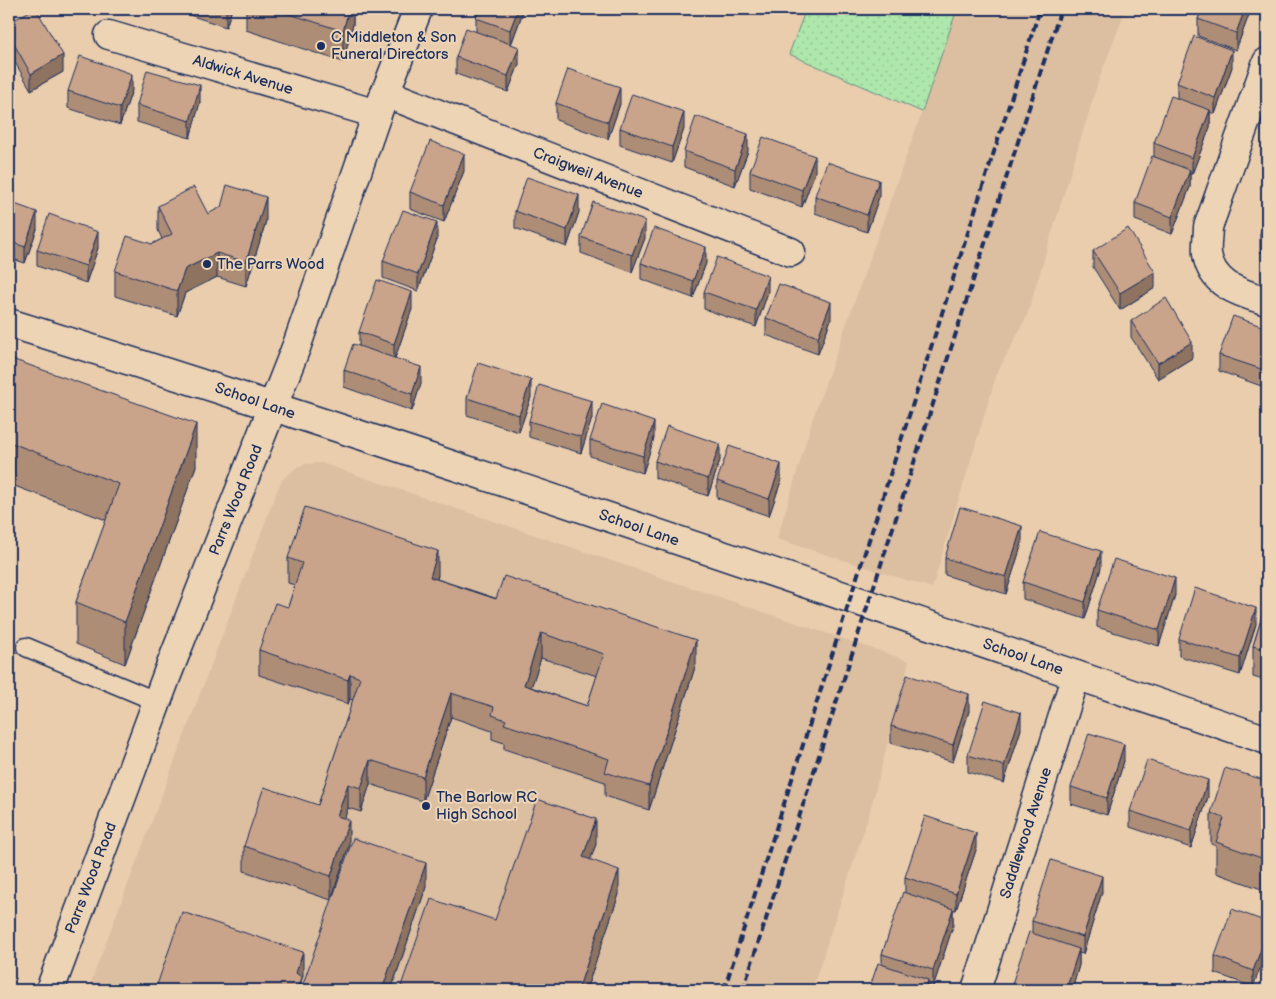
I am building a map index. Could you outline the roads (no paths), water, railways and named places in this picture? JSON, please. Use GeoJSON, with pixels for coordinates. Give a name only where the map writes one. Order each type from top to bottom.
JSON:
{"type":"FeatureCollection","features":[{"type":"Feature","properties":{"kind":"street","name":"Parrs Wood Road"},"geometry":{"type":"LineString","coordinates":[[50,990],[167,675],[297,345],[381,104],[418,9]]}},
{"type":"Feature","properties":{"kind":"street","name":"Aldwick Avenue"},"geometry":{"type":"LineString","coordinates":[[109,35],[381,104]]}},
{"type":"Feature","properties":{"kind":"street"},"geometry":{"type":"LineString","coordinates":[[1267,62],[1208,227],[1207,255],[1216,276],[1234,290],[1267,301]]}},
{"type":"Feature","properties":{"kind":"street","name":"Craigweil Avenue"},"geometry":{"type":"LineString","coordinates":[[381,104],[791,252]]}},
{"type":"Feature","properties":{"kind":"street","name":"School Lane"},"geometry":{"type":"LineString","coordinates":[[9,323],[207,384],[1267,740]]}},
{"type":"Feature","properties":{"kind":"street","name":"Saddlewood Avenue"},"geometry":{"type":"LineString","coordinates":[[976,990],[1076,675]]}},
{"type":"Feature","properties":{"kind":"lane"},"geometry":{"type":"LineString","coordinates":[[26,647],[158,702]]}},
{"type":"Feature","properties":{"kind":"railway"},"geometry":{"type":"LineString","coordinates":[[724,990],[1040,9]]}},
{"type":"Feature","properties":{"kind":"railway"},"geometry":{"type":"LineString","coordinates":[[743,990],[1061,9]]}},
{"type":"Feature","properties":{"kind":"place","name":"C Middleton & Son Funeral Directors"},"geometry":{"type":"Point","coordinates":[321,46]}},
{"type":"Feature","properties":{"kind":"place","name":"The Parrs Wood"},"geometry":{"type":"Point","coordinates":[207,264]}},
{"type":"Feature","properties":{"kind":"place","name":"The Barlow RC High School"},"geometry":{"type":"Point","coordinates":[426,806]}}]}
